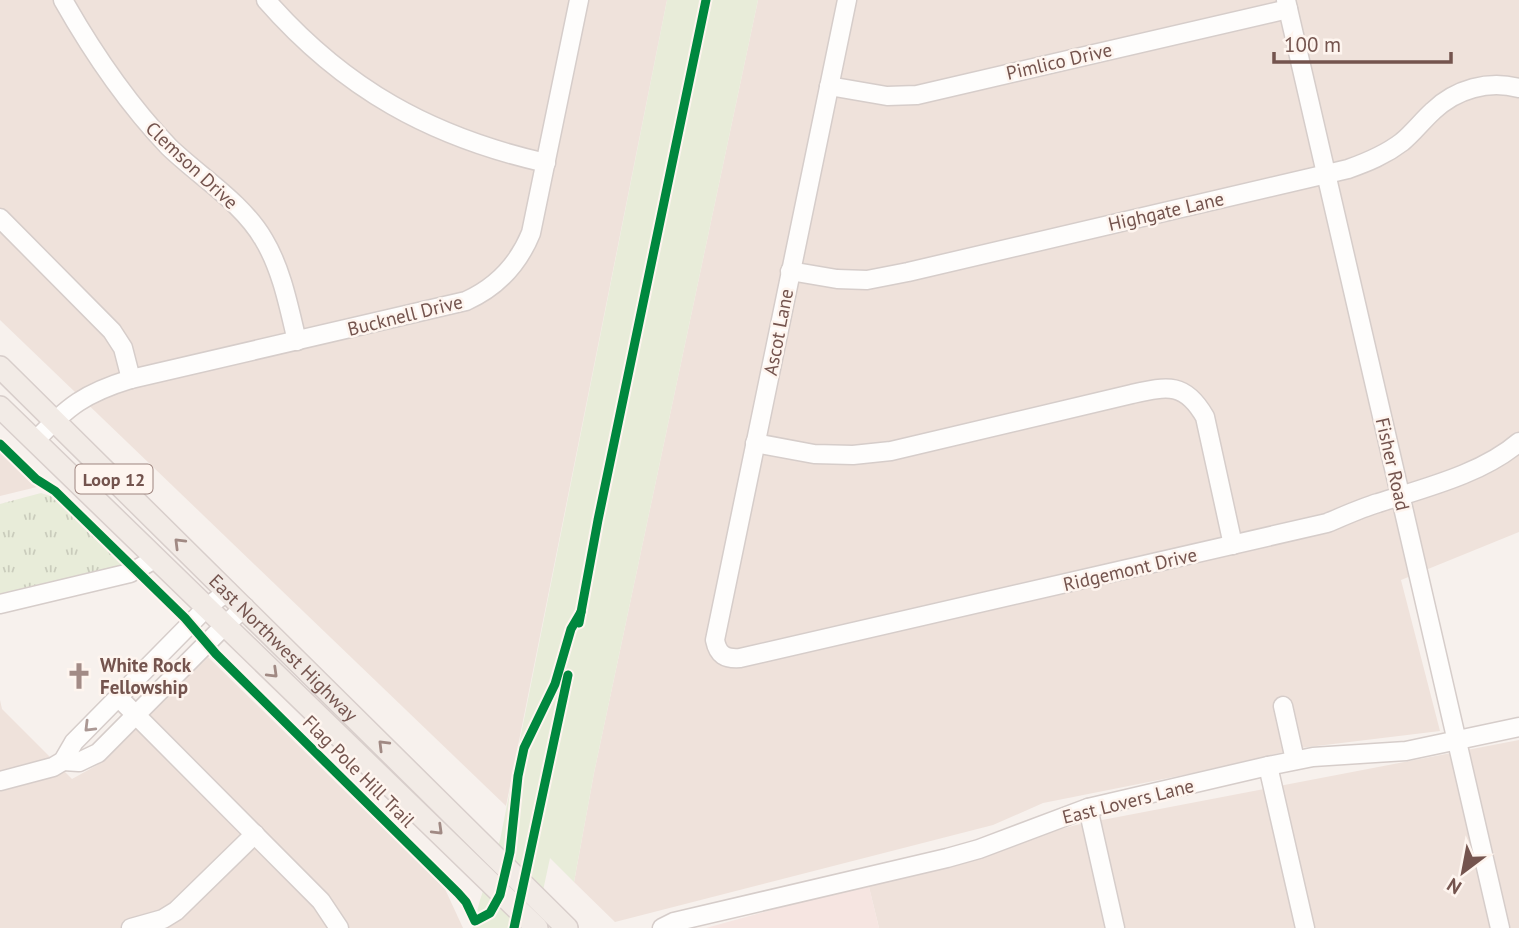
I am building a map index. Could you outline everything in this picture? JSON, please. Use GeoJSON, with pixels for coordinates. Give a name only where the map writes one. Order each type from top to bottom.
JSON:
{"type":"FeatureCollection","features":[{"type":"Feature","properties":{"kind":"main road","name":"East Northwest Highway"},"geometry":{"type":"LineString","coordinates":[[0,367],[567,928]]}},
{"type":"Feature","properties":{"kind":"main road","name":"East Northwest Highway"},"geometry":{"type":"LineString","coordinates":[[0,407],[537,928]]}},
{"type":"Feature","properties":{"kind":"street","name":"Clemson Drive"},"geometry":{"type":"LineString","coordinates":[[63,0],[110,76],[140,115],[184,161],[245,214],[264,239],[276,265],[297,341]]}},
{"type":"Feature","properties":{"kind":"street"},"geometry":{"type":"LineString","coordinates":[[266,0],[302,39],[333,66],[396,108],[460,139],[546,163]]}},
{"type":"Feature","properties":{"kind":"street","name":"Bucknell Drive"},"geometry":{"type":"LineString","coordinates":[[35,441],[55,420],[86,395],[131,379],[466,301],[495,285],[517,261],[531,233],[579,0]]}},
{"type":"Feature","properties":{"kind":"street","name":"Ascot Lane"},"geometry":{"type":"LineString","coordinates":[[728,659],[718,652],[715,640],[847,0]]}},
{"type":"Feature","properties":{"kind":"street","name":"Pimlico Drive"},"geometry":{"type":"LineString","coordinates":[[829,86],[887,96],[917,95],[1287,4]]}},
{"type":"Feature","properties":{"kind":"street","name":"Fisher Road"},"geometry":{"type":"LineString","coordinates":[[1287,4],[1500,928]]}},
{"type":"Feature","properties":{"kind":"street","name":"Highgate Lane"},"geometry":{"type":"LineString","coordinates":[[790,271],[838,279],[867,280],[1348,169],[1386,154],[1435,109],[1456,94],[1484,85],[1519,88]]}},
{"type":"Feature","properties":{"kind":"street"},"geometry":{"type":"LineString","coordinates":[[0,218],[112,331],[123,348],[131,379]]}},
{"type":"Feature","properties":{"kind":"street"},"geometry":{"type":"LineString","coordinates":[[755,443],[814,454],[853,455],[891,451],[1162,387],[1179,389],[1195,399],[1205,417],[1233,545]]}},
{"type":"Feature","properties":{"kind":"street","name":"Ridgemont Drive"},"geometry":{"type":"LineString","coordinates":[[728,659],[1327,523],[1422,490],[1489,462],[1519,442]]}},
{"type":"Feature","properties":{"kind":"street"},"geometry":{"type":"LineString","coordinates":[[0,604],[130,573],[155,559]]}},
{"type":"Feature","properties":{"kind":"street"},"geometry":{"type":"LineString","coordinates":[[0,781],[53,767],[63,761],[74,741],[206,608],[228,591]]}},
{"type":"Feature","properties":{"kind":"street"},"geometry":{"type":"LineString","coordinates":[[63,761],[79,762],[98,752],[245,607]]}},
{"type":"Feature","properties":{"kind":"street"},"geometry":{"type":"LineString","coordinates":[[118,697],[321,901],[339,928]]}},
{"type":"Feature","properties":{"kind":"street"},"geometry":{"type":"LineString","coordinates":[[1283,706],[1295,760]]}},
{"type":"Feature","properties":{"kind":"street","name":"East Lovers Lane"},"geometry":{"type":"LineString","coordinates":[[662,928],[674,922],[979,849],[1088,808],[1295,760],[1338,754],[1406,751],[1519,727]]}},
{"type":"Feature","properties":{"kind":"street"},"geometry":{"type":"LineString","coordinates":[[1268,766],[1305,928]]}},
{"type":"Feature","properties":{"kind":"street"},"geometry":{"type":"LineString","coordinates":[[1088,808],[1115,928]]}},
{"type":"Feature","properties":{"kind":"street"},"geometry":{"type":"LineString","coordinates":[[131,928],[163,919],[176,911],[255,834]]}},
{"type":"Feature","properties":{"kind":"shaded area"},"geometry":{"type":"Polygon","coordinates":[[[0,0],[667,0],[506,806],[0,320],[0,0]]]}},
{"type":"Feature","properties":{"kind":"shaded area"},"geometry":{"type":"Polygon","coordinates":[[[758,0],[1519,0],[1519,532],[1401,580],[1440,731],[1300,748],[1214,769],[1043,803],[993,825],[615,922],[574,882],[594,773],[758,0]]]}},
{"type":"Feature","properties":{"kind":"shaded area"},"geometry":{"type":"Polygon","coordinates":[[[0,447],[41,486],[0,496],[0,447]]]}},
{"type":"Feature","properties":{"kind":"shaded area"},"geometry":{"type":"Polygon","coordinates":[[[208,657],[445,889],[463,928],[0,928],[0,700],[2,709],[72,779],[99,764],[208,657]]]}},
{"type":"Feature","properties":{"kind":"shaded area"},"geometry":{"type":"Polygon","coordinates":[[[1519,740],[1519,928],[879,928],[868,883],[1076,825],[1519,740]]]}},
{"type":"Feature","properties":{"kind":"shaded area"},"geometry":{"type":"Polygon","coordinates":[[[868,883],[879,928],[706,928],[868,883]]]}},
{"type":"Feature","properties":{"kind":"green space"},"geometry":{"type":"Polygon","coordinates":[[[667,0],[758,0],[594,773],[574,882],[550,858],[535,928],[473,928],[500,840],[667,0]]]}},
{"type":"Feature","properties":{"kind":"green space"},"geometry":{"type":"Polygon","coordinates":[[[41,493],[56,498],[121,561],[121,569],[0,595],[0,504],[41,493]]]}},
{"type":"Feature","properties":{"kind":"cycle path"},"geometry":{"type":"LineString","coordinates":[[579,623],[706,0]]}},
{"type":"Feature","properties":{"kind":"cycle path","name":"Flag Pole Hill Trail"},"geometry":{"type":"LineString","coordinates":[[0,444],[36,479],[55,491],[185,618],[216,654],[458,893],[466,902],[475,921],[490,913],[500,895],[510,852],[518,776],[524,748],[555,684],[571,629],[581,612]]}},
{"type":"Feature","properties":{"kind":"cycle path"},"geometry":{"type":"LineString","coordinates":[[514,928],[568,675]]}},
{"type":"Feature","properties":{"kind":"place","name":"White Rock Fellowship"},"geometry":{"type":"Point","coordinates":[79,676]}}]}
